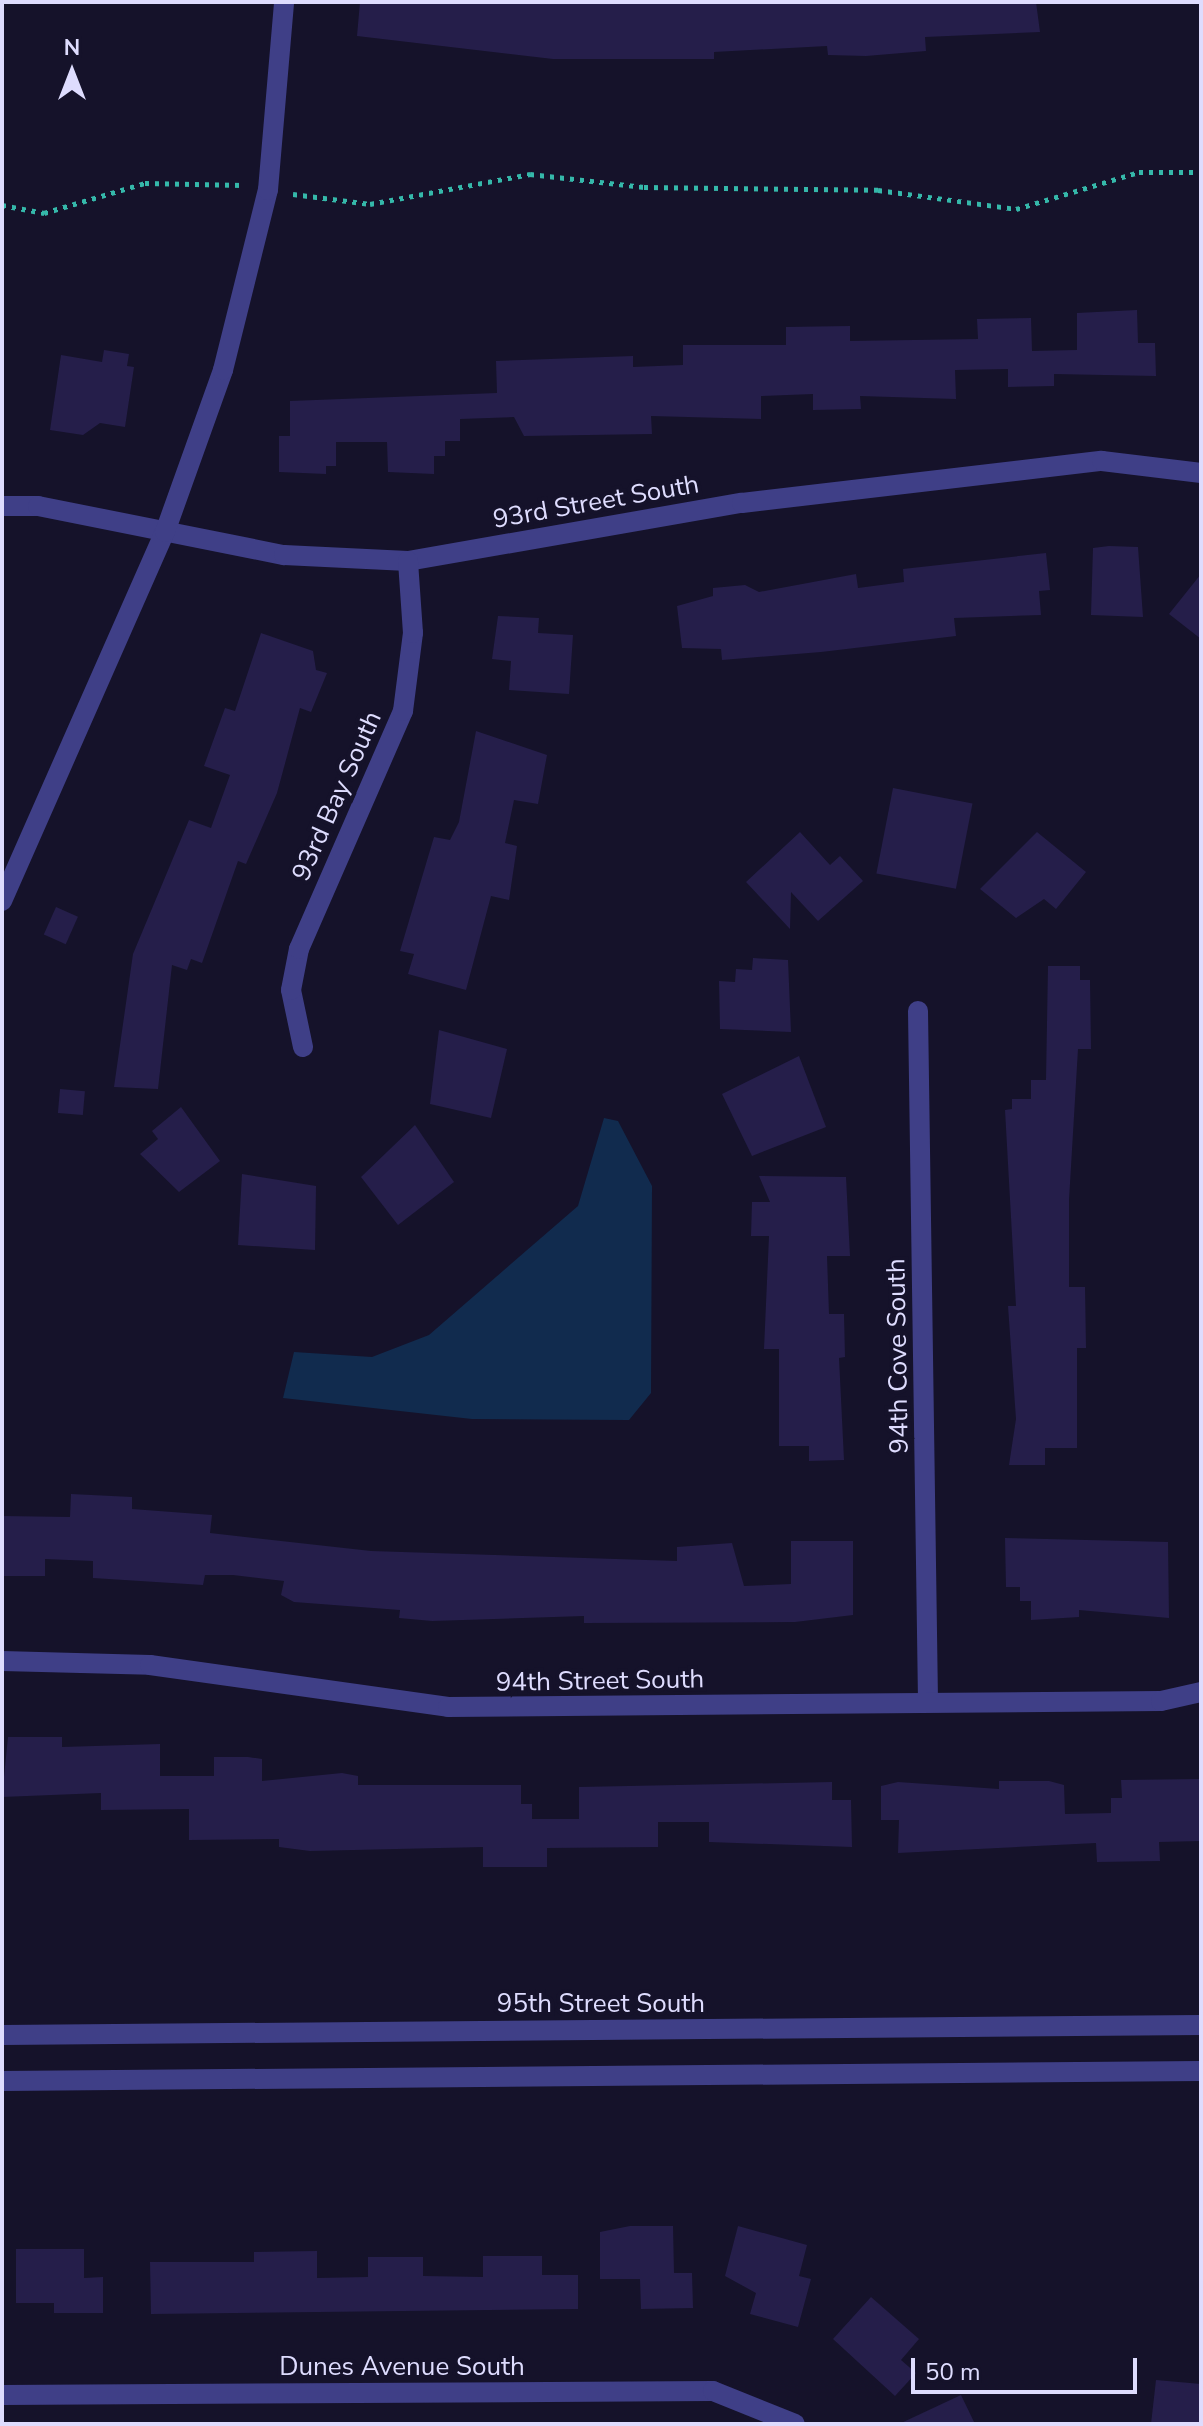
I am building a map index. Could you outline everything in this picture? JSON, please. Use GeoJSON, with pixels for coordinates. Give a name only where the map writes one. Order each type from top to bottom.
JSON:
{"type":"FeatureCollection","features":[{"type":"Feature","properties":{"kind":"street"},"geometry":{"type":"LineString","coordinates":[[2,901],[165,532],[223,370],[268,190],[284,2]]}},
{"type":"Feature","properties":{"kind":"street","name":"93rd Street South"},"geometry":{"type":"LineString","coordinates":[[2,506],[38,506],[284,555],[408,561],[742,503],[1102,461],[1201,473]]}},
{"type":"Feature","properties":{"kind":"street","name":"93rd Bay South"},"geometry":{"type":"LineString","coordinates":[[303,1047],[291,990],[299,949],[403,711],[413,633],[408,561]]}},
{"type":"Feature","properties":{"kind":"street","name":"94th Cove South"},"geometry":{"type":"LineString","coordinates":[[918,1011],[928,1700]]}},
{"type":"Feature","properties":{"kind":"street","name":"94th Street South"},"geometry":{"type":"LineString","coordinates":[[2,1661],[150,1665],[448,1707],[928,1700],[1161,1701],[1201,1692]]}},
{"type":"Feature","properties":{"kind":"street","name":"95th Street South"},"geometry":{"type":"LineString","coordinates":[[2,2035],[1201,2025]]}},
{"type":"Feature","properties":{"kind":"street"},"geometry":{"type":"LineString","coordinates":[[2,2081],[1201,2071]]}},
{"type":"Feature","properties":{"kind":"street","name":"Dunes Avenue South"},"geometry":{"type":"LineString","coordinates":[[2,2395],[713,2391],[795,2424]]}},
{"type":"Feature","properties":{"kind":"path"},"geometry":{"type":"LineString","coordinates":[[299,196],[370,204],[530,174],[644,187],[878,190],[1016,209],[1139,172],[1201,172]]}},
{"type":"Feature","properties":{"kind":"path"},"geometry":{"type":"LineString","coordinates":[[2,205],[44,213],[145,183],[236,184]]}},
{"type":"Feature","properties":{"kind":"water"},"geometry":{"type":"Polygon","coordinates":[[[604,1118],[618,1121],[652,1186],[651,1393],[629,1420],[472,1419],[283,1398],[294,1352],[372,1357],[429,1335],[578,1206],[604,1118]]]}},
{"type":"Feature","properties":{"kind":"building"},"geometry":{"type":"Polygon","coordinates":[[[360,2],[1036,2],[1040,32],[925,37],[926,51],[866,56],[828,55],[827,46],[714,52],[714,59],[553,59],[357,36],[360,2]]]}},
{"type":"Feature","properties":{"kind":"building"},"geometry":{"type":"Polygon","coordinates":[[[1137,310],[1138,343],[1155,343],[1156,376],[1054,374],[1054,386],[1008,387],[1008,369],[955,370],[956,399],[860,396],[861,409],[813,410],[813,394],[761,396],[761,419],[651,416],[652,434],[524,436],[514,417],[460,419],[460,441],[445,441],[445,456],[434,456],[434,474],[388,472],[387,442],[336,442],[336,466],[326,466],[326,474],[279,472],[279,436],[290,436],[290,401],[497,393],[496,361],[633,356],[633,367],[683,365],[683,345],[786,345],[786,327],[850,326],[850,341],[978,339],[977,319],[1031,318],[1032,351],[1077,350],[1077,313],[1137,310]]]}},
{"type":"Feature","properties":{"kind":"building"},"geometry":{"type":"Polygon","coordinates":[[[104,350],[129,354],[127,366],[134,367],[125,427],[100,423],[83,435],[50,430],[61,355],[102,362],[104,350]]]}},
{"type":"Feature","properties":{"kind":"building"},"geometry":{"type":"Polygon","coordinates":[[[1138,547],[1143,617],[1091,615],[1093,548],[1138,547]]]}},
{"type":"Feature","properties":{"kind":"building"},"geometry":{"type":"Polygon","coordinates":[[[1046,553],[1050,590],[1039,591],[1041,615],[954,618],[956,636],[821,652],[722,660],[721,649],[682,648],[677,606],[713,596],[713,588],[745,585],[759,592],[856,574],[858,588],[904,582],[903,569],[1046,553]]]}},
{"type":"Feature","properties":{"kind":"building"},"geometry":{"type":"Polygon","coordinates":[[[1201,574],[1201,639],[1169,614],[1201,574]]]}},
{"type":"Feature","properties":{"kind":"building"},"geometry":{"type":"Polygon","coordinates":[[[498,616],[539,618],[538,633],[573,635],[569,694],[509,690],[511,661],[492,659],[498,616]]]}},
{"type":"Feature","properties":{"kind":"building"},"geometry":{"type":"Polygon","coordinates":[[[261,633],[313,651],[316,670],[327,673],[311,712],[300,708],[277,793],[246,864],[238,861],[202,963],[191,959],[187,970],[172,965],[158,1089],[114,1087],[133,954],[189,820],[211,828],[230,775],[204,766],[225,708],[235,711],[261,633]]]}},
{"type":"Feature","properties":{"kind":"building"},"geometry":{"type":"Polygon","coordinates":[[[476,731],[547,755],[538,804],[514,800],[505,843],[517,846],[509,900],[491,896],[466,990],[408,974],[414,954],[400,951],[434,837],[450,840],[459,822],[476,731]]]}},
{"type":"Feature","properties":{"kind":"building"},"geometry":{"type":"Polygon","coordinates":[[[893,788],[973,803],[956,889],[876,873],[893,788]]]}},
{"type":"Feature","properties":{"kind":"building"},"geometry":{"type":"Polygon","coordinates":[[[800,832],[830,865],[840,856],[863,881],[818,921],[791,892],[790,929],[746,882],[800,832]]]}},
{"type":"Feature","properties":{"kind":"building"},"geometry":{"type":"Polygon","coordinates":[[[1037,832],[1086,872],[1056,909],[1044,899],[1016,918],[980,889],[1037,832]]]}},
{"type":"Feature","properties":{"kind":"building"},"geometry":{"type":"Polygon","coordinates":[[[56,907],[78,917],[66,944],[44,934],[56,907]]]}},
{"type":"Feature","properties":{"kind":"building"},"geometry":{"type":"Polygon","coordinates":[[[753,958],[788,960],[791,1032],[720,1029],[719,981],[735,982],[736,969],[752,970],[753,958]]]}},
{"type":"Feature","properties":{"kind":"building"},"geometry":{"type":"Polygon","coordinates":[[[1048,966],[1080,966],[1080,980],[1090,980],[1091,1049],[1078,1049],[1069,1200],[1069,1287],[1085,1287],[1086,1348],[1077,1348],[1077,1448],[1045,1448],[1045,1465],[1009,1465],[1016,1419],[1008,1306],[1016,1306],[1005,1110],[1012,1109],[1012,1099],[1031,1099],[1031,1080],[1046,1080],[1048,966]]]}},
{"type":"Feature","properties":{"kind":"building"},"geometry":{"type":"Polygon","coordinates":[[[439,1030],[507,1049],[491,1118],[430,1104],[439,1030]]]}},
{"type":"Feature","properties":{"kind":"building"},"geometry":{"type":"Polygon","coordinates":[[[799,1056],[826,1127],[752,1156],[722,1094],[799,1056]]]}},
{"type":"Feature","properties":{"kind":"building"},"geometry":{"type":"Polygon","coordinates":[[[60,1089],[85,1091],[83,1115],[58,1113],[60,1089]]]}},
{"type":"Feature","properties":{"kind":"building"},"geometry":{"type":"Polygon","coordinates":[[[181,1107],[220,1161],[179,1192],[140,1154],[158,1139],[152,1131],[181,1107]]]}},
{"type":"Feature","properties":{"kind":"building"},"geometry":{"type":"Polygon","coordinates":[[[415,1125],[454,1182],[398,1225],[361,1177],[415,1125]]]}},
{"type":"Feature","properties":{"kind":"building"},"geometry":{"type":"Polygon","coordinates":[[[242,1174],[316,1186],[315,1250],[238,1245],[242,1174]]]}},
{"type":"Feature","properties":{"kind":"building"},"geometry":{"type":"Polygon","coordinates":[[[759,1176],[846,1177],[850,1256],[827,1256],[829,1314],[844,1314],[845,1357],[839,1358],[844,1460],[809,1461],[809,1446],[779,1446],[779,1349],[764,1349],[769,1236],[751,1236],[752,1202],[770,1202],[759,1176]]]}},
{"type":"Feature","properties":{"kind":"building"},"geometry":{"type":"Polygon","coordinates":[[[71,1494],[132,1497],[132,1509],[212,1515],[210,1533],[371,1551],[677,1561],[677,1547],[732,1543],[744,1586],[791,1584],[791,1541],[853,1541],[853,1615],[795,1622],[584,1623],[584,1616],[432,1621],[399,1618],[400,1610],[294,1602],[281,1595],[284,1581],[233,1575],[205,1575],[203,1585],[93,1578],[93,1561],[45,1559],[45,1576],[2,1576],[2,1516],[70,1517],[71,1494]]]}},
{"type":"Feature","properties":{"kind":"building"},"geometry":{"type":"Polygon","coordinates":[[[1005,1538],[1168,1542],[1169,1618],[1079,1610],[1079,1617],[1031,1620],[1031,1601],[1020,1601],[1020,1587],[1006,1587],[1005,1538]]]}},
{"type":"Feature","properties":{"kind":"building"},"geometry":{"type":"Polygon","coordinates":[[[8,1737],[62,1737],[62,1747],[160,1744],[160,1776],[214,1776],[214,1757],[248,1757],[262,1759],[262,1781],[342,1773],[358,1776],[358,1785],[521,1785],[521,1804],[532,1804],[532,1819],[579,1819],[579,1787],[832,1782],[832,1800],[851,1800],[852,1847],[709,1842],[709,1822],[658,1822],[658,1847],[547,1848],[547,1867],[483,1867],[483,1847],[310,1851],[279,1847],[279,1839],[189,1840],[189,1809],[101,1810],[101,1793],[2,1797],[8,1737]]]}},
{"type":"Feature","properties":{"kind":"building"},"geometry":{"type":"Polygon","coordinates":[[[1201,1779],[1201,1841],[1159,1842],[1160,1861],[1097,1862],[1096,1843],[898,1853],[899,1820],[881,1820],[881,1786],[898,1782],[999,1789],[999,1781],[1049,1781],[1064,1785],[1065,1814],[1111,1813],[1111,1798],[1122,1798],[1121,1780],[1201,1779]]]}},
{"type":"Feature","properties":{"kind":"building"},"geometry":{"type":"Polygon","coordinates":[[[630,2226],[673,2226],[674,2273],[692,2273],[693,2308],[641,2309],[640,2279],[600,2279],[600,2232],[630,2226]]]}},
{"type":"Feature","properties":{"kind":"building"},"geometry":{"type":"Polygon","coordinates":[[[738,2226],[807,2245],[799,2276],[811,2279],[798,2327],[750,2314],[756,2293],[725,2276],[738,2226]]]}},
{"type":"Feature","properties":{"kind":"building"},"geometry":{"type":"Polygon","coordinates":[[[16,2249],[84,2249],[84,2278],[103,2277],[103,2313],[54,2313],[54,2303],[16,2303],[16,2249]]]}},
{"type":"Feature","properties":{"kind":"building"},"geometry":{"type":"Polygon","coordinates":[[[317,2251],[317,2278],[368,2277],[368,2257],[423,2257],[423,2276],[483,2277],[483,2256],[542,2256],[542,2275],[578,2275],[578,2309],[151,2314],[150,2262],[254,2262],[254,2252],[317,2251]]]}},
{"type":"Feature","properties":{"kind":"building"},"geometry":{"type":"Polygon","coordinates":[[[871,2297],[919,2339],[901,2360],[916,2373],[895,2396],[833,2339],[871,2297]]]}},
{"type":"Feature","properties":{"kind":"building"},"geometry":{"type":"Polygon","coordinates":[[[1156,2380],[1201,2384],[1201,2424],[1151,2424],[1156,2380]]]}},
{"type":"Feature","properties":{"kind":"building"},"geometry":{"type":"Polygon","coordinates":[[[961,2395],[975,2424],[899,2424],[961,2395]]]}}]}
